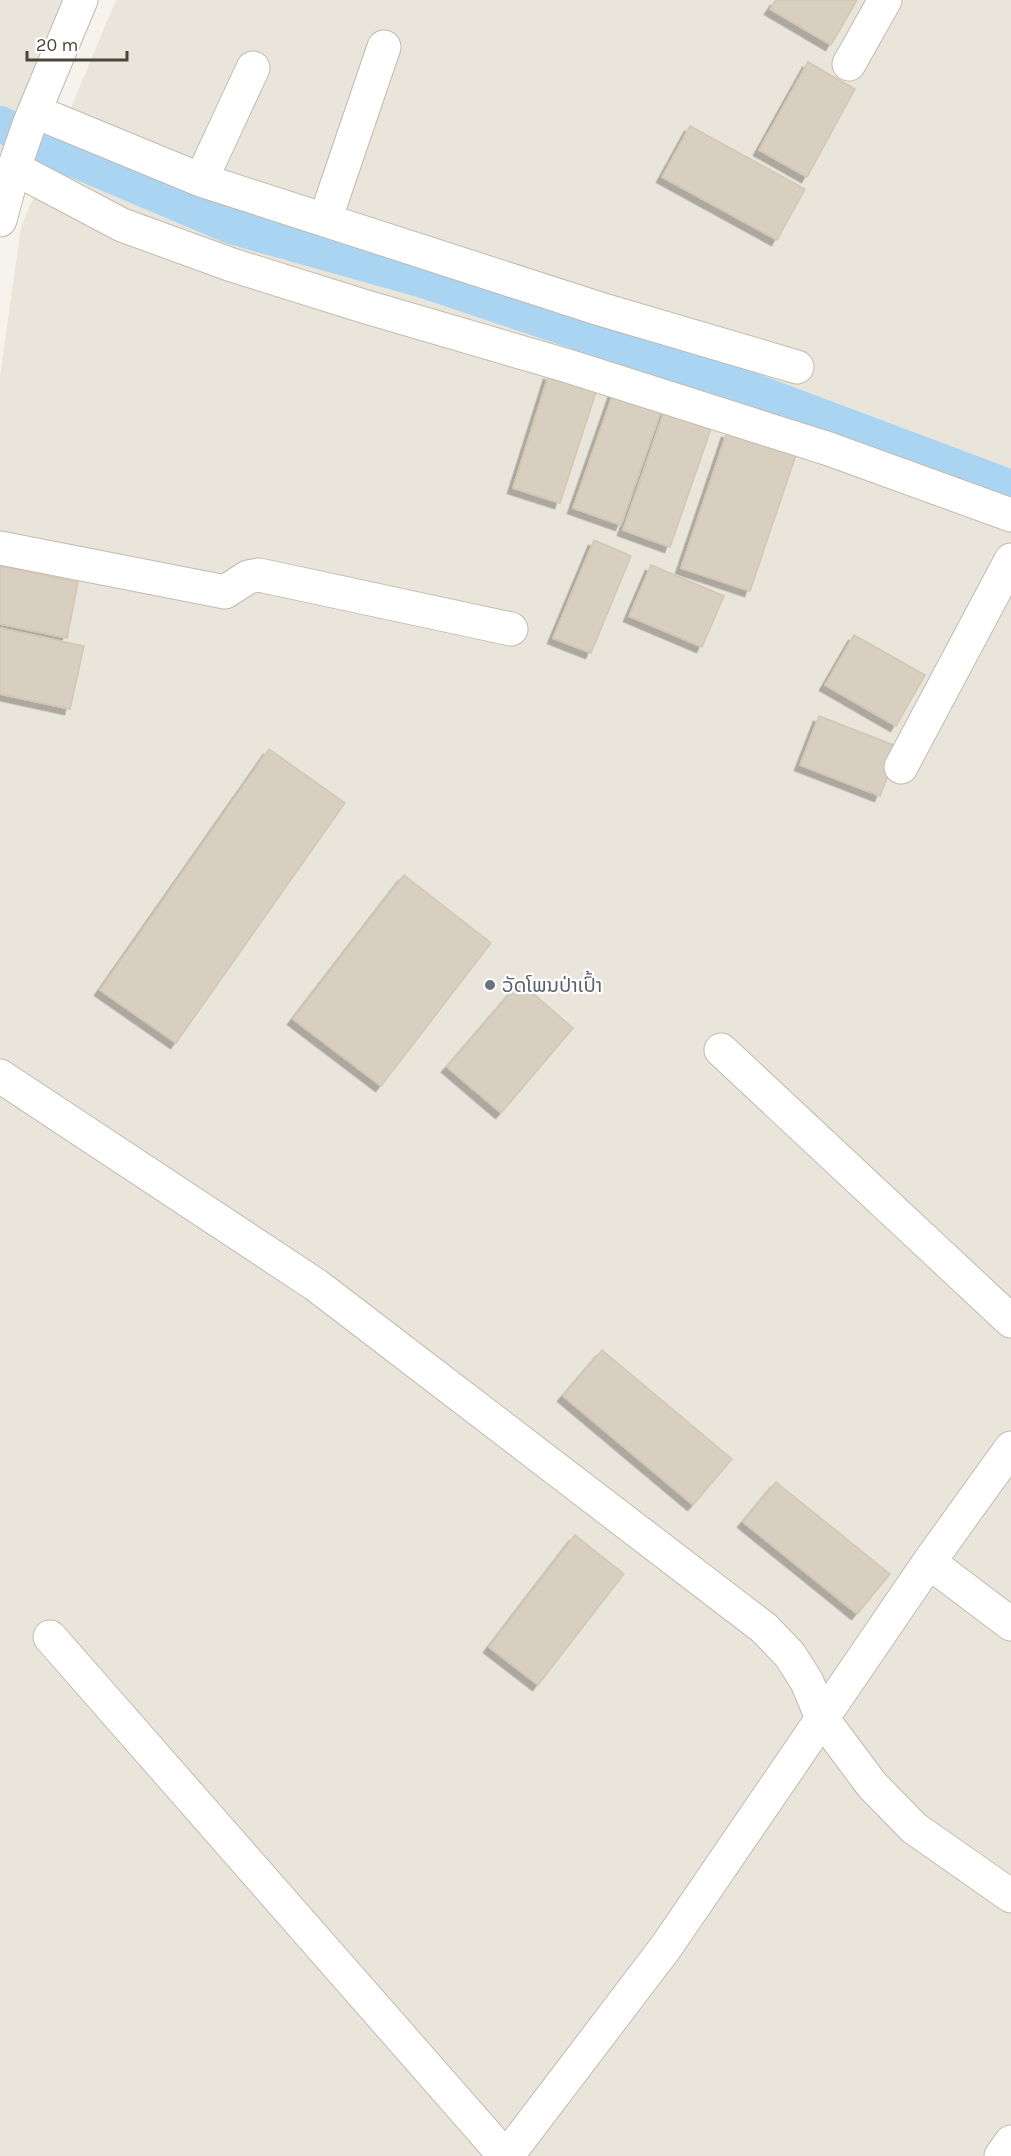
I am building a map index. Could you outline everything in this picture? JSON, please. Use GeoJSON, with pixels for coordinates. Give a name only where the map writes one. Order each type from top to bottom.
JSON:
{"type":"FeatureCollection","features":[{"type":"Feature","properties":{"kind":"street"},"geometry":{"type":"LineString","coordinates":[[0,220],[14,168],[81,0]]}},
{"type":"Feature","properties":{"kind":"street"},"geometry":{"type":"LineString","coordinates":[[849,64],[885,0]]}},
{"type":"Feature","properties":{"kind":"street"},"geometry":{"type":"LineString","coordinates":[[325,220],[384,47]]}},
{"type":"Feature","properties":{"kind":"street"},"geometry":{"type":"LineString","coordinates":[[201,180],[253,68]]}},
{"type":"Feature","properties":{"kind":"street"},"geometry":{"type":"LineString","coordinates":[[33,117],[201,180],[600,309],[797,368]]}},
{"type":"Feature","properties":{"kind":"street"},"geometry":{"type":"LineString","coordinates":[[14,168],[122,225],[232,265],[591,373],[829,449],[1011,515]]}},
{"type":"Feature","properties":{"kind":"street"},"geometry":{"type":"LineString","coordinates":[[0,548],[225,592],[248,577],[259,575],[511,629]]}},
{"type":"Feature","properties":{"kind":"street"},"geometry":{"type":"LineString","coordinates":[[901,767],[1011,560]]}},
{"type":"Feature","properties":{"kind":"street"},"geometry":{"type":"LineString","coordinates":[[721,1050],[1011,1321]]}},
{"type":"Feature","properties":{"kind":"street"},"geometry":{"type":"LineString","coordinates":[[0,1076],[316,1286],[764,1628],[790,1655],[807,1682],[822,1718],[872,1785],[914,1828],[1011,1896]]}},
{"type":"Feature","properties":{"kind":"street"},"geometry":{"type":"LineString","coordinates":[[50,1637],[506,2156],[666,1947],[929,1562],[1011,1448]]}},
{"type":"Feature","properties":{"kind":"street"},"geometry":{"type":"LineString","coordinates":[[929,1562],[1011,1624]]}},
{"type":"Feature","properties":{"kind":"street"},"geometry":{"type":"LineString","coordinates":[[1001,2156],[1011,2142]]}},
{"type":"Feature","properties":{"kind":"shaded area"},"geometry":{"type":"Polygon","coordinates":[[[0,0],[91,0],[0,220],[0,0]]]}},
{"type":"Feature","properties":{"kind":"shaded area"},"geometry":{"type":"Polygon","coordinates":[[[116,0],[1011,0],[1011,2156],[0,2156],[0,376],[21,227],[116,0]]]}},
{"type":"Feature","properties":{"kind":"building"},"geometry":{"type":"Polygon","coordinates":[[[776,0],[857,0],[831,45],[770,9],[776,0]]]}},
{"type":"Feature","properties":{"kind":"building"},"geometry":{"type":"Polygon","coordinates":[[[808,62],[855,89],[807,177],[759,150],[808,62]]]}},
{"type":"Feature","properties":{"kind":"building"},"geometry":{"type":"Polygon","coordinates":[[[690,126],[805,189],[777,240],[662,177],[690,126]]]}},
{"type":"Feature","properties":{"kind":"building"},"geometry":{"type":"Polygon","coordinates":[[[549,374],[597,389],[560,503],[513,488],[549,374]]]}},
{"type":"Feature","properties":{"kind":"building"},"geometry":{"type":"Polygon","coordinates":[[[614,391],[662,408],[621,525],[573,508],[614,391]]]}},
{"type":"Feature","properties":{"kind":"building"},"geometry":{"type":"Polygon","coordinates":[[[665,409],[712,426],[670,547],[623,530],[665,409]]]}},
{"type":"Feature","properties":{"kind":"building"},"geometry":{"type":"Polygon","coordinates":[[[727,432],[796,455],[750,591],[681,568],[727,432]]]}},
{"type":"Feature","properties":{"kind":"building"},"geometry":{"type":"Polygon","coordinates":[[[594,540],[631,556],[591,653],[553,638],[594,540]]]}},
{"type":"Feature","properties":{"kind":"building"},"geometry":{"type":"Polygon","coordinates":[[[651,565],[724,596],[702,647],[629,616],[651,565]]]}},
{"type":"Feature","properties":{"kind":"building"},"geometry":{"type":"Polygon","coordinates":[[[0,566],[78,582],[67,638],[0,624],[0,566]]]}},
{"type":"Feature","properties":{"kind":"building"},"geometry":{"type":"Polygon","coordinates":[[[0,628],[84,646],[70,709],[0,694],[0,628]]]}},
{"type":"Feature","properties":{"kind":"building"},"geometry":{"type":"Polygon","coordinates":[[[854,635],[925,675],[896,726],[825,685],[854,635]]]}},
{"type":"Feature","properties":{"kind":"building"},"geometry":{"type":"Polygon","coordinates":[[[819,716],[899,747],[880,796],[800,765],[819,716]]]}},
{"type":"Feature","properties":{"kind":"building"},"geometry":{"type":"Polygon","coordinates":[[[269,749],[345,803],[176,1043],[100,990],[269,749]]]}},
{"type":"Feature","properties":{"kind":"building"},"geometry":{"type":"Polygon","coordinates":[[[404,875],[491,943],[381,1086],[293,1019],[404,875]]]}},
{"type":"Feature","properties":{"kind":"building"},"geometry":{"type":"Polygon","coordinates":[[[520,982],[573,1028],[501,1113],[447,1067],[520,982]]]}},
{"type":"Feature","properties":{"kind":"building"},"geometry":{"type":"Polygon","coordinates":[[[602,1350],[732,1459],[693,1505],[563,1396],[602,1350]]]}},
{"type":"Feature","properties":{"kind":"building"},"geometry":{"type":"Polygon","coordinates":[[[776,1482],[890,1574],[857,1614],[743,1522],[776,1482]]]}},
{"type":"Feature","properties":{"kind":"building"},"geometry":{"type":"Polygon","coordinates":[[[575,1535],[624,1574],[538,1685],[489,1647],[575,1535]]]}},
{"type":"Feature","properties":{"kind":"waterway"},"geometry":{"type":"LineString","coordinates":[[0,124],[61,154],[231,226],[423,280],[734,384],[1011,488]]}},
{"type":"Feature","properties":{"kind":"place","name":"ວັດໂພນປ່າເປົ້າ"},"geometry":{"type":"Point","coordinates":[490,985]}}]}
